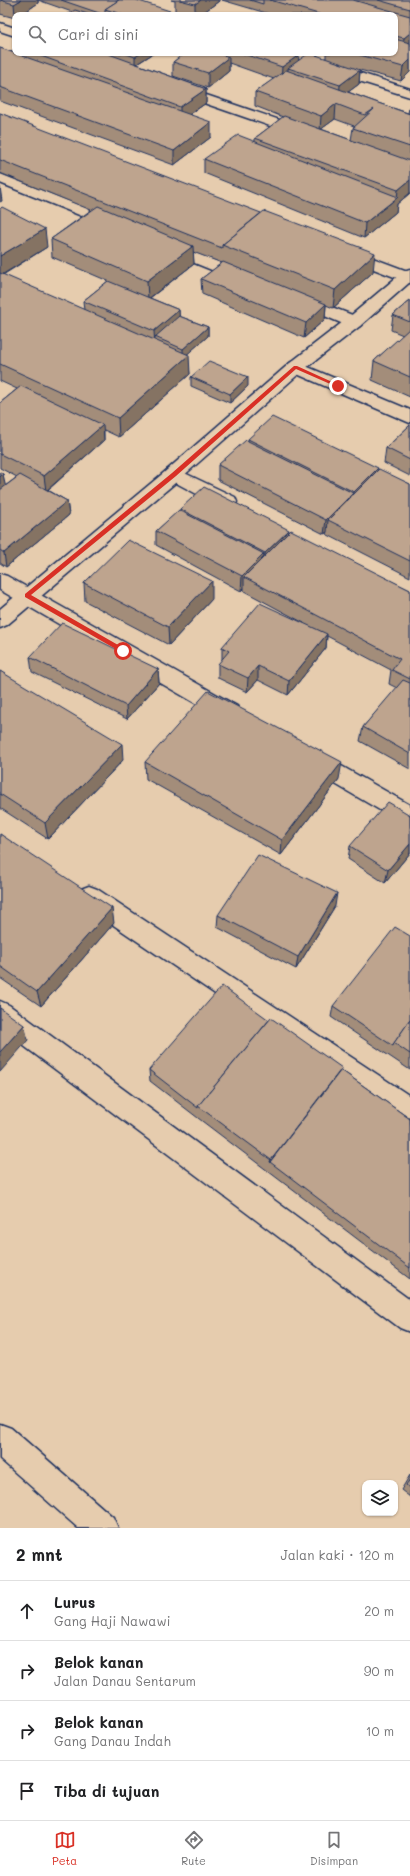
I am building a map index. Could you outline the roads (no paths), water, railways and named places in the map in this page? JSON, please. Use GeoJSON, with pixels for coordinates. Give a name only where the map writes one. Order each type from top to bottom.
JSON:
{"type":"FeatureCollection","features":[{"type":"Feature","properties":{"kind":"street"},"geometry":{"type":"LineString","coordinates":[[0,27],[12,31]]}},
{"type":"Feature","properties":{"kind":"street"},"geometry":{"type":"LineString","coordinates":[[293,56],[410,93]]}},
{"type":"Feature","properties":{"kind":"street"},"geometry":{"type":"LineString","coordinates":[[164,84],[313,136]]}},
{"type":"Feature","properties":{"kind":"street"},"geometry":{"type":"LineString","coordinates":[[0,178],[125,229]]}},
{"type":"Feature","properties":{"kind":"street"},"geometry":{"type":"LineString","coordinates":[[155,241],[258,283]]}},
{"type":"Feature","properties":{"kind":"street"},"geometry":{"type":"LineString","coordinates":[[0,620],[174,474],[296,367],[354,322],[409,276],[333,248]]}},
{"type":"Feature","properties":{"kind":"street"},"geometry":{"type":"LineString","coordinates":[[288,295],[354,322]]}},
{"type":"Feature","properties":{"kind":"street"},"geometry":{"type":"LineString","coordinates":[[296,367],[410,417]]}},
{"type":"Feature","properties":{"kind":"street"},"geometry":{"type":"LineString","coordinates":[[174,474],[243,509]]}},
{"type":"Feature","properties":{"kind":"street"},"geometry":{"type":"LineString","coordinates":[[0,581],[246,721]]}},
{"type":"Feature","properties":{"kind":"street"},"geometry":{"type":"LineString","coordinates":[[301,753],[410,816]]}},
{"type":"Feature","properties":{"kind":"street"},"geometry":{"type":"LineString","coordinates":[[73,885],[410,1111]]}},
{"type":"Feature","properties":{"kind":"street"},"geometry":{"type":"LineString","coordinates":[[0,1013],[410,1318]]}},
{"type":"Feature","properties":{"kind":"street"},"geometry":{"type":"LineString","coordinates":[[0,1439],[102,1528]]}}]}
